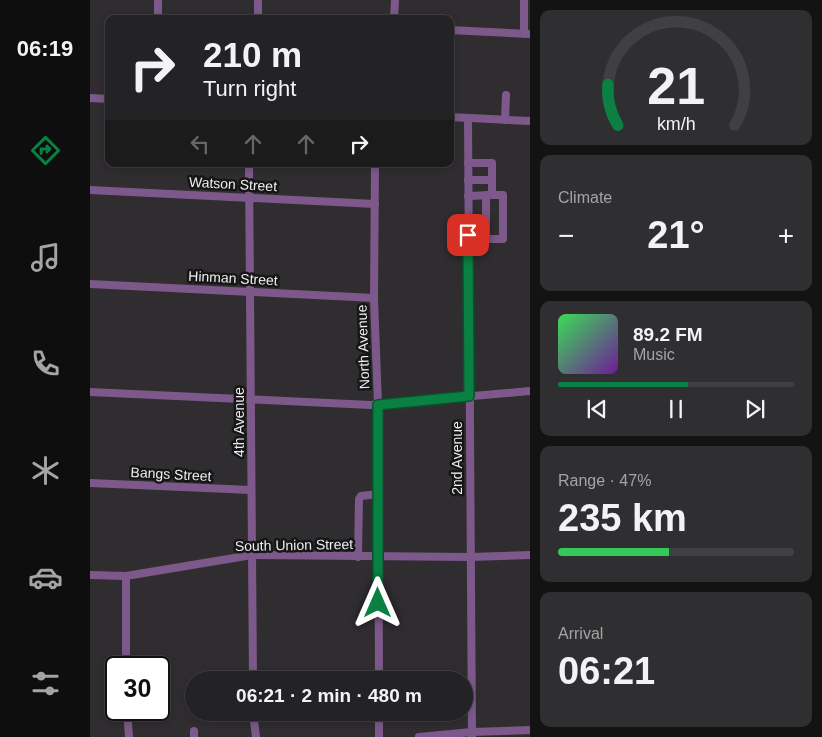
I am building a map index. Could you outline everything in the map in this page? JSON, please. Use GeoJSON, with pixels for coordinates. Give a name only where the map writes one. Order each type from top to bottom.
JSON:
{"type":"FeatureCollection","features":[{"type":"Feature","properties":{"kind":"street"},"geometry":{"type":"LineString","coordinates":[[158,0],[158,15]]}},
{"type":"Feature","properties":{"kind":"street"},"geometry":{"type":"LineString","coordinates":[[258,0],[258,15]]}},
{"type":"Feature","properties":{"kind":"street"},"geometry":{"type":"LineString","coordinates":[[394,0],[394,15]]}},
{"type":"Feature","properties":{"kind":"street"},"geometry":{"type":"LineString","coordinates":[[454,30],[527,34],[524,0]]}},
{"type":"Feature","properties":{"kind":"street"},"geometry":{"type":"LineString","coordinates":[[505,120],[506,95]]}},
{"type":"Feature","properties":{"kind":"street"},"geometry":{"type":"LineString","coordinates":[[90,98],[105,100]]}},
{"type":"Feature","properties":{"kind":"street"},"geometry":{"type":"LineString","coordinates":[[454,117],[530,121]]}},
{"type":"Feature","properties":{"kind":"street","name":"2nd Avenue"},"geometry":{"type":"LineString","coordinates":[[468,118],[472,735]]}},
{"type":"Feature","properties":{"kind":"street"},"geometry":{"type":"LineString","coordinates":[[468,163],[492,162],[492,180],[489,195],[486,239],[503,239],[503,195],[489,195],[468,196]]}},
{"type":"Feature","properties":{"kind":"street","name":"4th Avenue"},"geometry":{"type":"LineString","coordinates":[[249,167],[253,671]]}},
{"type":"Feature","properties":{"kind":"street","name":"North Avenue"},"geometry":{"type":"LineString","coordinates":[[375,167],[374,298],[378,405],[379,671]]}},
{"type":"Feature","properties":{"kind":"street"},"geometry":{"type":"LineString","coordinates":[[468,180],[492,180]]}},
{"type":"Feature","properties":{"kind":"street","name":"Watson Street"},"geometry":{"type":"LineString","coordinates":[[90,190],[375,204]]}},
{"type":"Feature","properties":{"kind":"street","name":"Hinman Street"},"geometry":{"type":"LineString","coordinates":[[90,284],[374,298]]}},
{"type":"Feature","properties":{"kind":"street"},"geometry":{"type":"LineString","coordinates":[[90,392],[378,405],[530,390]]}},
{"type":"Feature","properties":{"kind":"street","name":"Bangs Street"},"geometry":{"type":"LineString","coordinates":[[90,483],[251,490]]}},
{"type":"Feature","properties":{"kind":"street"},"geometry":{"type":"LineString","coordinates":[[358,557],[359,500],[361,496],[378,494]]}},
{"type":"Feature","properties":{"kind":"street","name":"South Union Street"},"geometry":{"type":"LineString","coordinates":[[90,575],[126,576],[252,555],[470,557],[530,554]]}},
{"type":"Feature","properties":{"kind":"street"},"geometry":{"type":"LineString","coordinates":[[126,576],[126,656]]}},
{"type":"Feature","properties":{"kind":"street"},"geometry":{"type":"LineString","coordinates":[[128,721],[129,737]]}},
{"type":"Feature","properties":{"kind":"street"},"geometry":{"type":"LineString","coordinates":[[255,721],[256,737]]}},
{"type":"Feature","properties":{"kind":"street"},"geometry":{"type":"LineString","coordinates":[[379,721],[380,737]]}},
{"type":"Feature","properties":{"kind":"street"},"geometry":{"type":"LineString","coordinates":[[419,737],[530,730]]}},
{"type":"Feature","properties":{"kind":"route"},"geometry":{"type":"LineString","coordinates":[[378,603],[378,405],[469,396],[468,235]]}}]}
